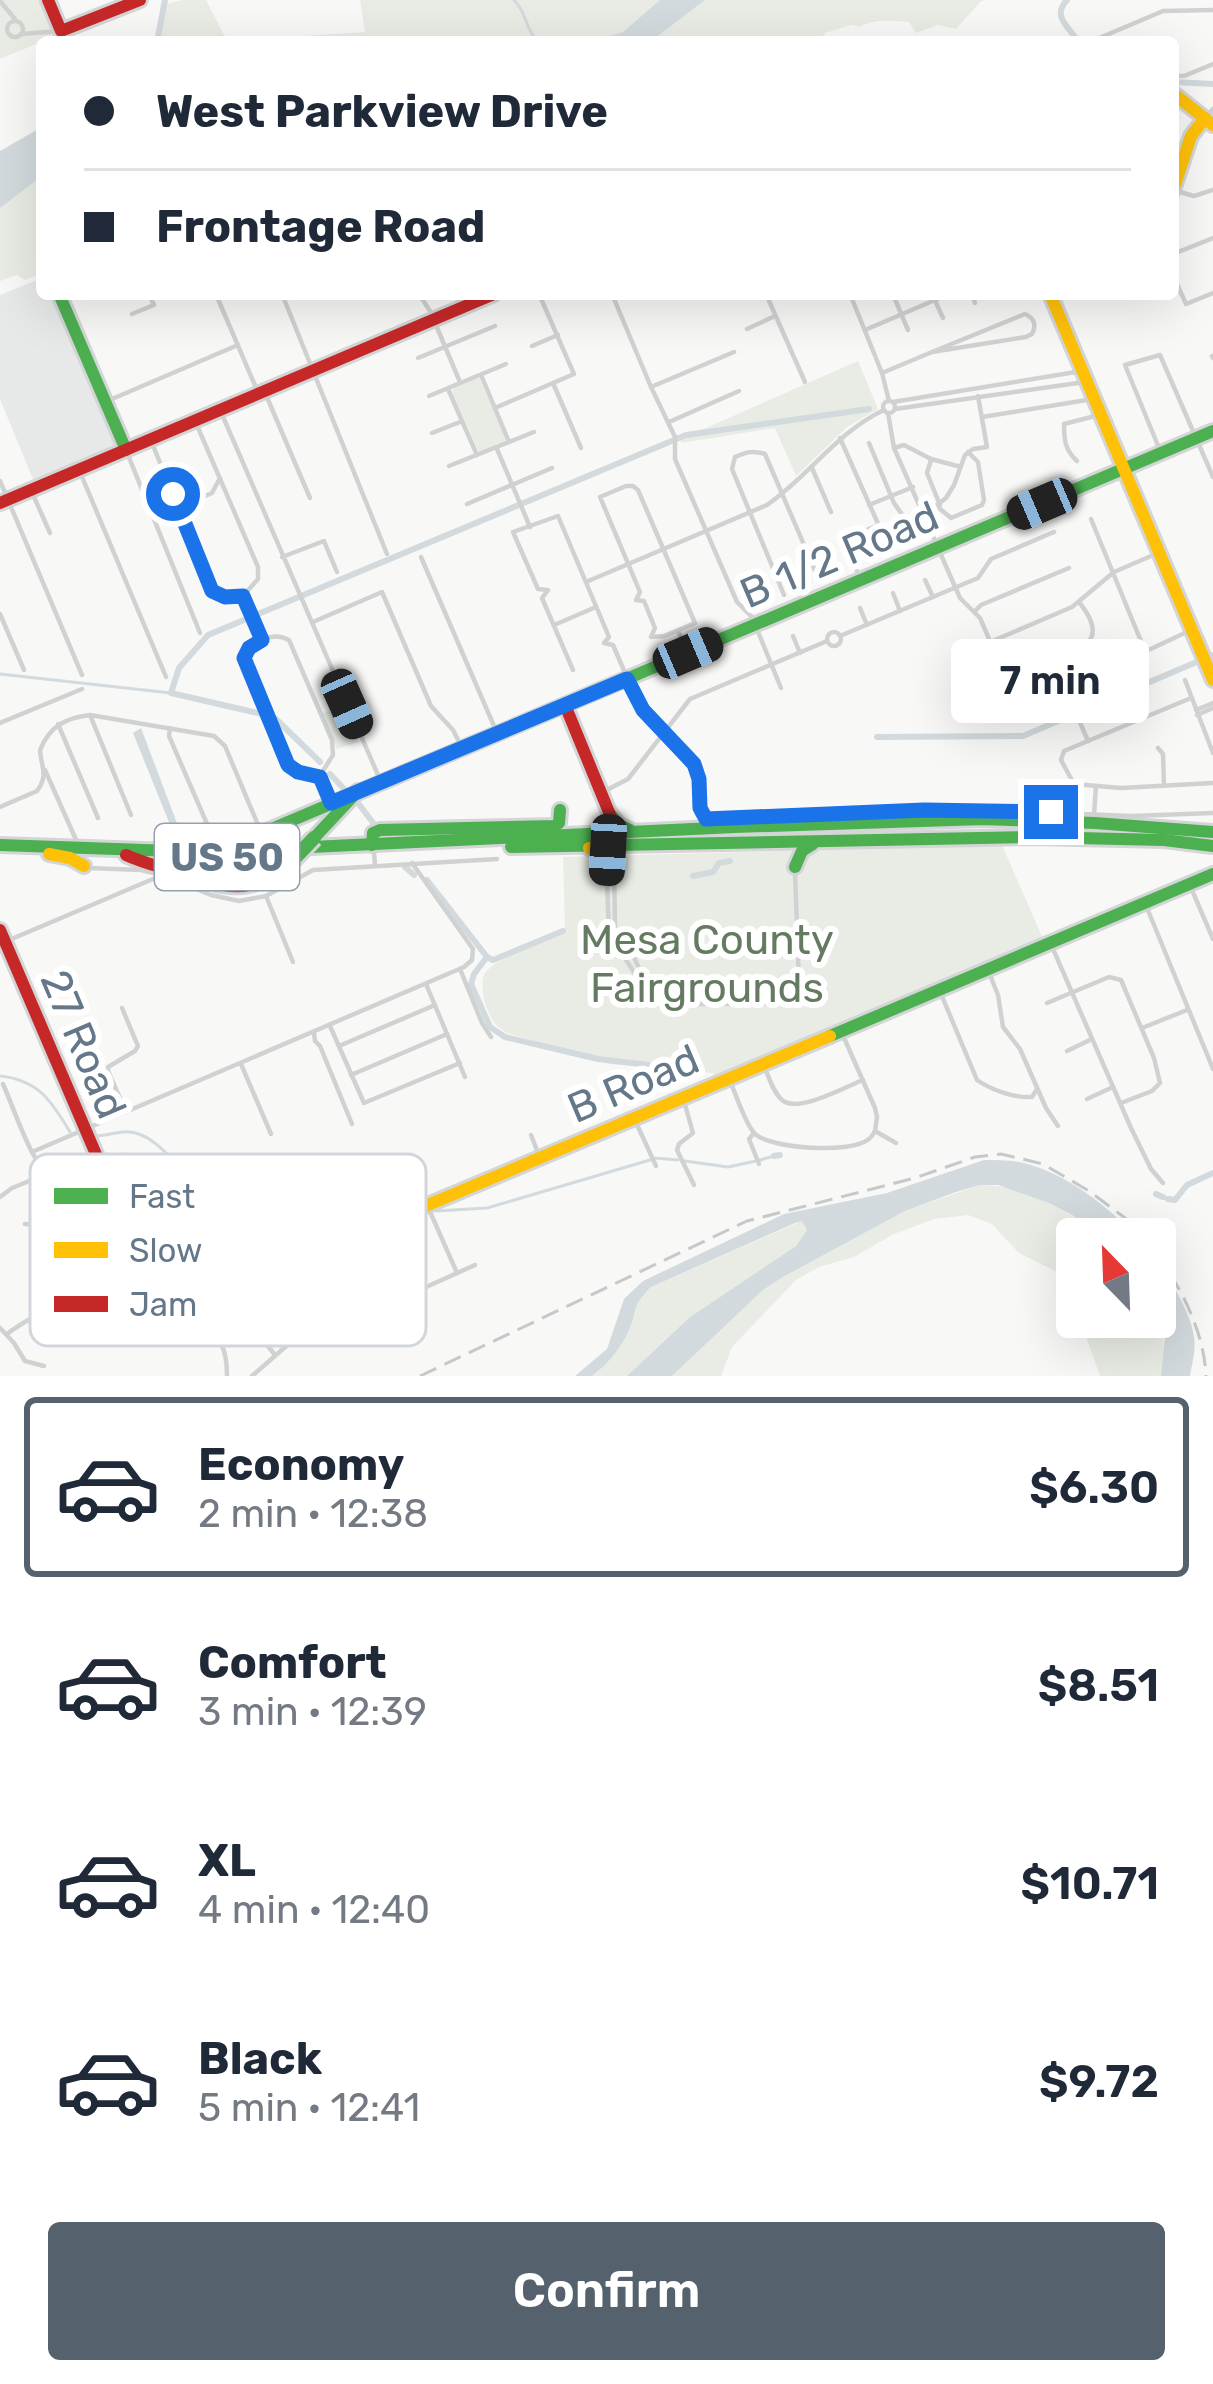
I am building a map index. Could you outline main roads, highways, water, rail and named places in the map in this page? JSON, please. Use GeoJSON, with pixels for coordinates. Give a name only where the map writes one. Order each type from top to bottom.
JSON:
{"type":"FeatureCollection","features":[{"type":"Feature","properties":{"kind":"main road"},"geometry":{"type":"LineString","coordinates":[[48,0],[64,36]]}},
{"type":"Feature","properties":{"kind":"main road"},"geometry":{"type":"LineString","coordinates":[[66,36],[135,1]]}},
{"type":"Feature","properties":{"kind":"main road"},"geometry":{"type":"LineString","coordinates":[[1179,97],[1210,117],[1191,136],[1179,172]]}},
{"type":"Feature","properties":{"kind":"main road"},"geometry":{"type":"LineString","coordinates":[[67,300],[126,450]]}},
{"type":"Feature","properties":{"kind":"main road"},"geometry":{"type":"LineString","coordinates":[[4,501],[480,300]]}},
{"type":"Feature","properties":{"kind":"main road"},"geometry":{"type":"LineString","coordinates":[[1052,300],[1213,680]]}},
{"type":"Feature","properties":{"kind":"main road","name":"B 1/2 Road"},"geometry":{"type":"LineString","coordinates":[[173,851],[262,833],[1213,430]]}},
{"type":"Feature","properties":{"kind":"main road"},"geometry":{"type":"LineString","coordinates":[[565,705],[609,812],[619,825],[634,832]]}},
{"type":"Feature","properties":{"kind":"main road"},"geometry":{"type":"LineString","coordinates":[[126,855],[235,888],[266,882],[358,791]]}},
{"type":"Feature","properties":{"kind":"main road"},"geometry":{"type":"LineString","coordinates":[[371,849],[555,826],[560,810]]}},
{"type":"Feature","properties":{"kind":"main road"},"geometry":{"type":"LineString","coordinates":[[609,812],[612,840]]}},
{"type":"Feature","properties":{"kind":"main road"},"geometry":{"type":"LineString","coordinates":[[534,842],[555,833],[599,831],[609,812]]}},
{"type":"Feature","properties":{"kind":"main road","name":"US 50"},"geometry":{"type":"LineString","coordinates":[[612,840],[634,832],[1016,819],[1209,832]]}},
{"type":"Feature","properties":{"kind":"main road"},"geometry":{"type":"LineString","coordinates":[[795,842],[799,830],[827,824]]}},
{"type":"Feature","properties":{"kind":"main road","name":"US 50"},"geometry":{"type":"LineString","coordinates":[[0,848],[81,856],[105,848],[371,849],[392,844],[612,840],[686,844],[1079,837],[1213,846]]}},
{"type":"Feature","properties":{"kind":"main road"},"geometry":{"type":"LineString","coordinates":[[534,842],[596,848],[606,857],[610,877],[621,851],[686,844]]}},
{"type":"Feature","properties":{"kind":"main road","name":"US 50"},"geometry":{"type":"LineString","coordinates":[[0,848],[81,856],[247,856],[534,842]]}},
{"type":"Feature","properties":{"kind":"main road"},"geometry":{"type":"LineString","coordinates":[[776,842],[789,850],[795,867],[805,847],[823,842]]}},
{"type":"Feature","properties":{"kind":"main road"},"geometry":{"type":"LineString","coordinates":[[32,852],[81,856]]}},
{"type":"Feature","properties":{"kind":"main road","name":"B Road"},"geometry":{"type":"LineString","coordinates":[[426,1208],[1213,874]]}},
{"type":"Feature","properties":{"kind":"main road","name":"27 Road"},"geometry":{"type":"LineString","coordinates":[[2,939],[95,1154]]}},
{"type":"Feature","properties":{"kind":"waterway"},"geometry":{"type":"LineString","coordinates":[[158,36],[165,0]]}},
{"type":"Feature","properties":{"kind":"waterway"},"geometry":{"type":"LineString","coordinates":[[514,0],[533,36]]}},
{"type":"Feature","properties":{"kind":"waterway"},"geometry":{"type":"LineString","coordinates":[[1067,0],[1061,17],[1074,36]]}},
{"type":"Feature","properties":{"kind":"waterway"},"geometry":{"type":"LineString","coordinates":[[1179,82],[1213,84]]}},
{"type":"Feature","properties":{"kind":"waterway"},"geometry":{"type":"LineString","coordinates":[[262,714],[171,693],[179,668],[208,635],[686,435],[869,409]]}},
{"type":"Feature","properties":{"kind":"waterway"},"geometry":{"type":"LineString","coordinates":[[877,737],[1023,736],[1213,655]]}},
{"type":"Feature","properties":{"kind":"waterway"},"geometry":{"type":"LineString","coordinates":[[0,674],[171,693]]}},
{"type":"Feature","properties":{"kind":"waterway"},"geometry":{"type":"LineString","coordinates":[[276,719],[320,762]]}},
{"type":"Feature","properties":{"kind":"waterway"},"geometry":{"type":"LineString","coordinates":[[330,774],[346,791]]}},
{"type":"Feature","properties":{"kind":"waterway"},"geometry":{"type":"LineString","coordinates":[[358,803],[374,824]]}},
{"type":"Feature","properties":{"kind":"waterway"},"geometry":{"type":"LineString","coordinates":[[693,876],[713,872],[719,863],[730,861]]}},
{"type":"Feature","properties":{"kind":"waterway"},"geometry":{"type":"LineString","coordinates":[[405,867],[414,875]]}},
{"type":"Feature","properties":{"kind":"waterway"},"geometry":{"type":"LineString","coordinates":[[427,880],[487,957]]}},
{"type":"Feature","properties":{"kind":"waterway"},"geometry":{"type":"LineString","coordinates":[[563,931],[493,960],[487,957],[474,974],[471,984],[490,1027],[505,1037],[598,1059],[701,1071]]}},
{"type":"Feature","properties":{"kind":"waterway"},"geometry":{"type":"LineString","coordinates":[[0,1076],[34,1087],[70,1132]]}},
{"type":"Feature","properties":{"kind":"waterway"},"geometry":{"type":"LineString","coordinates":[[93,1136],[134,1133],[167,1154]]}},
{"type":"Feature","properties":{"kind":"waterway"},"geometry":{"type":"LineString","coordinates":[[774,1156],[780,1155]]}},
{"type":"Feature","properties":{"kind":"waterway"},"geometry":{"type":"LineString","coordinates":[[760,1160],[774,1156]]}},
{"type":"Feature","properties":{"kind":"waterway"},"geometry":{"type":"LineString","coordinates":[[655,1158],[678,1160]]}},
{"type":"Feature","properties":{"kind":"waterway"},"geometry":{"type":"LineString","coordinates":[[436,1211],[487,1208],[650,1160]]}},
{"type":"Feature","properties":{"kind":"waterway"},"geometry":{"type":"LineString","coordinates":[[685,1161],[728,1167],[756,1161]]}},
{"type":"Feature","properties":{"kind":"waterway"},"geometry":{"type":"LineString","coordinates":[[1168,1199],[1175,1200],[1187,1185],[1213,1173]]}},
{"type":"Feature","properties":{"kind":"waterway"},"geometry":{"type":"LineString","coordinates":[[1156,1194],[1163,1197]]}},
{"type":"Feature","properties":{"kind":"railway"},"geometry":{"type":"LineString","coordinates":[[420,1376],[747,1221],[915,1178],[975,1157],[1001,1154],[1043,1164],[1125,1218]]}},
{"type":"Feature","properties":{"kind":"railway"},"geometry":{"type":"LineString","coordinates":[[1176,1284],[1201,1343],[1206,1376]]}},
{"type":"Feature","properties":{"kind":"park label","name":"Mesa County Fairgrounds"},"geometry":{"type":"Point","coordinates":[707,963]}}]}
